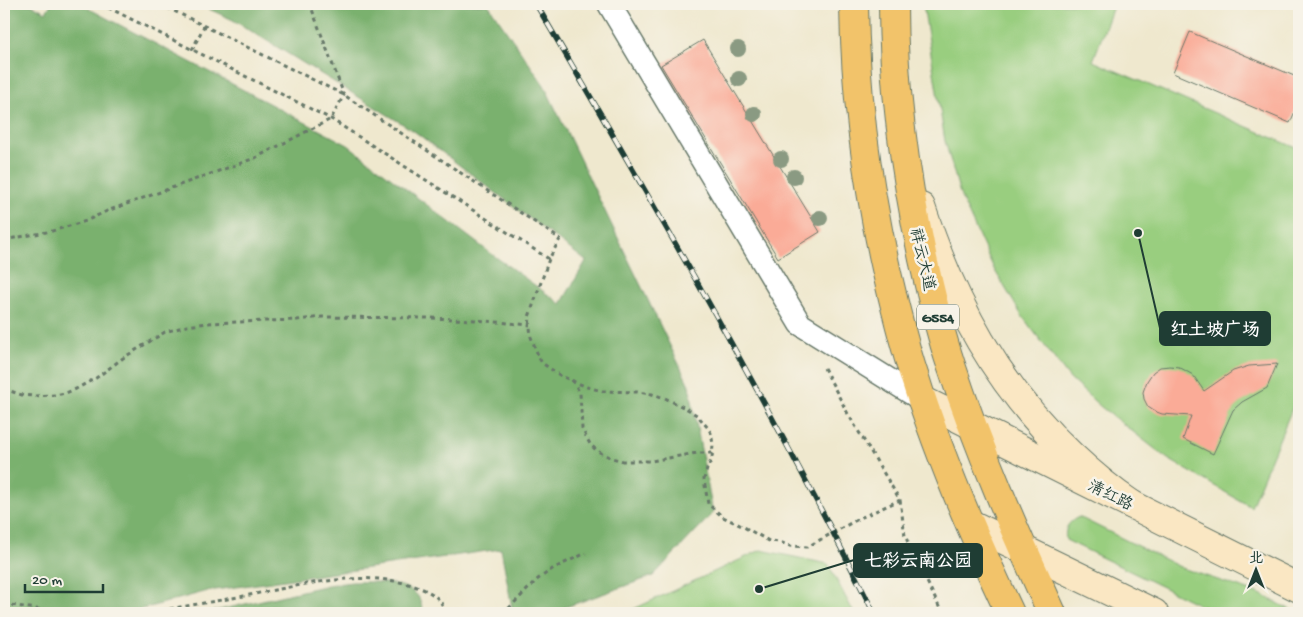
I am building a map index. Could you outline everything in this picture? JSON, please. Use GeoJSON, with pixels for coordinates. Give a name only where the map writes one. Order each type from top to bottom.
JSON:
{"type":"FeatureCollection","features":[{"type":"Feature","properties":{"kind":"highway","name":"G554"},"geometry":{"type":"LineString","coordinates":[[854,4],[858,94],[866,162],[877,228],[894,303],[913,374],[951,478],[1010,613]]}},
{"type":"Feature","properties":{"kind":"highway","name":"祥云大道"},"geometry":{"type":"LineString","coordinates":[[893,4],[897,91],[904,156],[931,294],[950,363],[986,463],[1052,613]]}},
{"type":"Feature","properties":{"kind":"main road"},"geometry":{"type":"LineString","coordinates":[[904,156],[946,274],[967,318],[992,362],[1024,405],[1054,439],[1088,471],[1131,504]]}},
{"type":"Feature","properties":{"kind":"main road","name":"清红路"},"geometry":{"type":"LineString","coordinates":[[922,400],[1299,588]]}},
{"type":"Feature","properties":{"kind":"main road"},"geometry":{"type":"LineString","coordinates":[[971,524],[1154,613]]}},
{"type":"Feature","properties":{"kind":"street"},"geometry":{"type":"LineString","coordinates":[[609,4],[800,324],[922,400]]}},
{"type":"Feature","properties":{"kind":"path"},"geometry":{"type":"LineString","coordinates":[[101,4],[331,119],[549,259]]}},
{"type":"Feature","properties":{"kind":"path"},"geometry":{"type":"LineString","coordinates":[[160,4],[344,95],[560,239],[549,259],[529,317],[534,348],[542,363],[561,376],[586,387],[602,391],[652,394],[665,398],[698,416],[711,433],[713,453],[704,479],[708,504],[723,517],[769,540],[790,546],[807,546],[860,518],[900,500]]}},
{"type":"Feature","properties":{"kind":"path"},"geometry":{"type":"LineString","coordinates":[[4,240],[52,231],[86,221],[255,158],[331,119],[344,95],[310,4]]}},
{"type":"Feature","properties":{"kind":"path"},"geometry":{"type":"LineString","coordinates":[[192,50],[204,26]]}},
{"type":"Feature","properties":{"kind":"path"},"geometry":{"type":"LineString","coordinates":[[4,389],[22,395],[33,396],[55,395],[71,391],[96,378],[123,358],[165,332],[208,323],[322,318],[430,318],[530,325]]}},
{"type":"Feature","properties":{"kind":"path"},"geometry":{"type":"LineString","coordinates":[[822,365],[848,414],[900,500],[905,536],[942,613]]}},
{"type":"Feature","properties":{"kind":"path"},"geometry":{"type":"LineString","coordinates":[[571,379],[580,393],[582,429],[590,444],[597,451],[623,461],[651,461],[697,453],[713,453]]}},
{"type":"Feature","properties":{"kind":"path"},"geometry":{"type":"LineString","coordinates":[[502,613],[538,579],[554,568],[586,552]]}},
{"type":"Feature","properties":{"kind":"path"},"geometry":{"type":"LineString","coordinates":[[146,613],[299,585],[344,579],[389,579],[411,584],[431,592],[440,600],[445,613]]}},
{"type":"Feature","properties":{"kind":"path"},"geometry":{"type":"LineString","coordinates":[[4,604],[30,607],[50,613]]}},
{"type":"Feature","properties":{"kind":"green space"},"geometry":{"type":"Polygon","coordinates":[[[4,4],[30,4],[46,12],[51,4],[80,4],[348,145],[561,304],[586,261],[414,131],[233,20],[198,4],[488,4],[544,85],[689,385],[713,513],[653,576],[549,613],[513,613],[501,549],[208,591],[127,613],[4,613],[4,4]]]}},
{"type":"Feature","properties":{"kind":"green space"},"geometry":{"type":"Polygon","coordinates":[[[923,4],[1114,4],[1093,61],[1299,149],[1299,392],[1251,507],[1168,459],[1101,407],[1070,379],[1022,316],[994,269],[961,197],[945,141],[923,4]]]}},
{"type":"Feature","properties":{"kind":"green space"},"geometry":{"type":"Polygon","coordinates":[[[1079,517],[1182,568],[1260,594],[1297,613],[1216,613],[1066,540],[1068,526],[1079,517]]]}},
{"type":"Feature","properties":{"kind":"green space"},"geometry":{"type":"Polygon","coordinates":[[[761,550],[828,564],[854,613],[625,613],[761,550]]]}},
{"type":"Feature","properties":{"kind":"green space"},"geometry":{"type":"Polygon","coordinates":[[[352,582],[388,583],[407,588],[419,598],[424,613],[206,613],[328,585],[352,582]]]}},
{"type":"Feature","properties":{"kind":"building"},"geometry":{"type":"Polygon","coordinates":[[[1190,32],[1299,78],[1299,102],[1290,123],[1173,73],[1190,32]]]}},
{"type":"Feature","properties":{"kind":"building"},"geometry":{"type":"Polygon","coordinates":[[[703,40],[820,232],[778,258],[661,65],[703,40]]]}},
{"type":"Feature","properties":{"kind":"building"},"geometry":{"type":"Polygon","coordinates":[[[1277,364],[1267,388],[1242,402],[1233,410],[1213,454],[1183,439],[1191,416],[1162,414],[1148,407],[1144,399],[1143,392],[1147,381],[1153,372],[1160,367],[1179,367],[1193,375],[1204,391],[1233,371],[1249,366],[1277,364]]]}},
{"type":"Feature","properties":{"kind":"railway"},"geometry":{"type":"LineString","coordinates":[[536,4],[710,306],[794,458],[874,613]]}},
{"type":"Feature","properties":{"kind":"place","name":"红土坡广场"},"geometry":{"type":"Point","coordinates":[1138,233]}},
{"type":"Feature","properties":{"kind":"place","name":"七彩云南公园"},"geometry":{"type":"Point","coordinates":[759,589]}}]}
